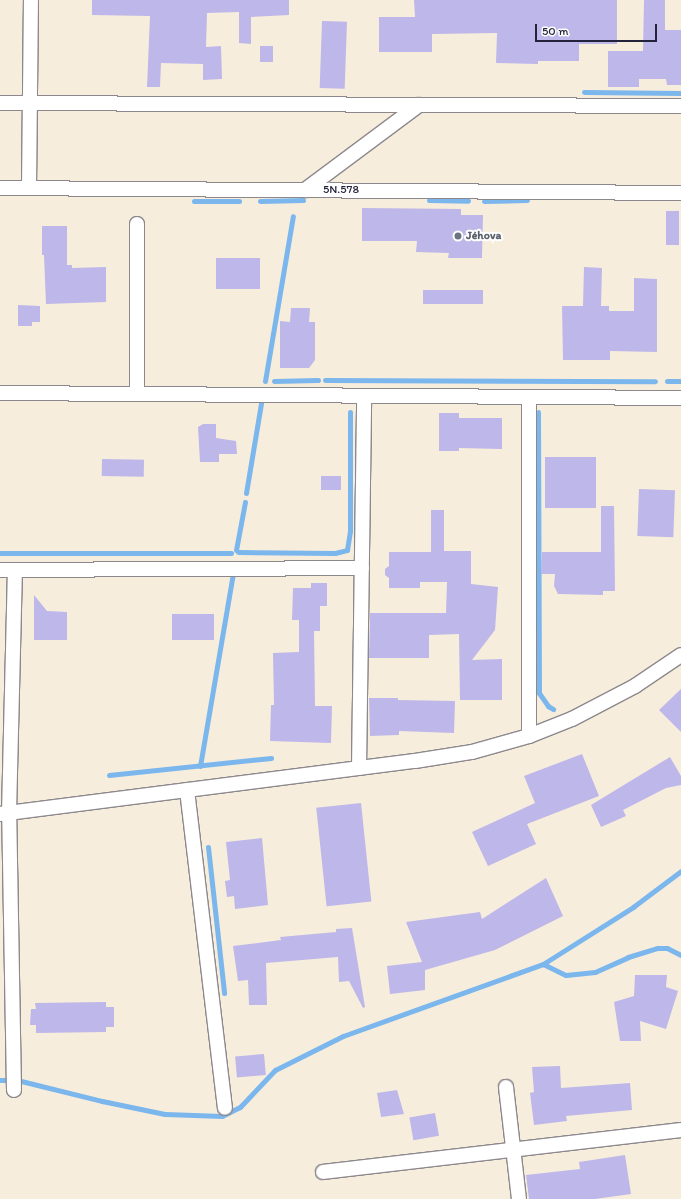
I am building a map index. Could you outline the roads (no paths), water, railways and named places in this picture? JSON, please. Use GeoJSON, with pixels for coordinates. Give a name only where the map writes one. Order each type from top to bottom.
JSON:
{"type":"FeatureCollection","features":[{"type":"Feature","properties":{"kind":"street"},"geometry":{"type":"LineString","coordinates":[[30,188],[31,0]]}},
{"type":"Feature","properties":{"kind":"street"},"geometry":{"type":"LineString","coordinates":[[0,103],[681,106]]}},
{"type":"Feature","properties":{"kind":"street"},"geometry":{"type":"LineString","coordinates":[[305,190],[419,105]]}},
{"type":"Feature","properties":{"kind":"street","name":"5N.578"},"geometry":{"type":"LineString","coordinates":[[0,188],[681,193]]}},
{"type":"Feature","properties":{"kind":"street"},"geometry":{"type":"LineString","coordinates":[[137,224],[137,394]]}},
{"type":"Feature","properties":{"kind":"street"},"geometry":{"type":"LineString","coordinates":[[0,393],[681,398]]}},
{"type":"Feature","properties":{"kind":"street"},"geometry":{"type":"LineString","coordinates":[[359,768],[364,396]]}},
{"type":"Feature","properties":{"kind":"street"},"geometry":{"type":"LineString","coordinates":[[530,397],[530,736]]}},
{"type":"Feature","properties":{"kind":"street"},"geometry":{"type":"LineString","coordinates":[[0,570],[362,568]]}},
{"type":"Feature","properties":{"kind":"street"},"geometry":{"type":"LineString","coordinates":[[14,1090],[5,813],[15,570]]}},
{"type":"Feature","properties":{"kind":"street"},"geometry":{"type":"LineString","coordinates":[[5,813],[359,768],[472,752],[530,736],[572,719],[628,690],[681,655]]}},
{"type":"Feature","properties":{"kind":"street"},"geometry":{"type":"LineString","coordinates":[[187,790],[225,1108]]}},
{"type":"Feature","properties":{"kind":"street"},"geometry":{"type":"LineString","coordinates":[[506,1087],[519,1199]]}},
{"type":"Feature","properties":{"kind":"street"},"geometry":{"type":"LineString","coordinates":[[323,1172],[681,1130]]}},
{"type":"Feature","properties":{"kind":"waterway"},"geometry":{"type":"LineString","coordinates":[[584,92],[681,93]]}},
{"type":"Feature","properties":{"kind":"waterway"},"geometry":{"type":"LineString","coordinates":[[260,201],[303,200]]}},
{"type":"Feature","properties":{"kind":"waterway"},"geometry":{"type":"LineString","coordinates":[[429,200],[468,201]]}},
{"type":"Feature","properties":{"kind":"waterway"},"geometry":{"type":"LineString","coordinates":[[484,201],[527,200]]}},
{"type":"Feature","properties":{"kind":"waterway"},"geometry":{"type":"LineString","coordinates":[[194,201],[239,201]]}},
{"type":"Feature","properties":{"kind":"waterway"},"geometry":{"type":"LineString","coordinates":[[265,381],[293,216]]}},
{"type":"Feature","properties":{"kind":"waterway"},"geometry":{"type":"LineString","coordinates":[[274,381],[318,380]]}},
{"type":"Feature","properties":{"kind":"waterway"},"geometry":{"type":"LineString","coordinates":[[325,380],[655,381]]}},
{"type":"Feature","properties":{"kind":"waterway"},"geometry":{"type":"LineString","coordinates":[[667,381],[681,381]]}},
{"type":"Feature","properties":{"kind":"waterway"},"geometry":{"type":"LineString","coordinates":[[246,493],[261,403]]}},
{"type":"Feature","properties":{"kind":"waterway"},"geometry":{"type":"LineString","coordinates":[[238,552],[335,553],[347,550],[350,531],[350,412]]}},
{"type":"Feature","properties":{"kind":"waterway"},"geometry":{"type":"LineString","coordinates":[[538,412],[539,693],[548,706],[553,709]]}},
{"type":"Feature","properties":{"kind":"waterway"},"geometry":{"type":"LineString","coordinates":[[236,550],[245,502]]}},
{"type":"Feature","properties":{"kind":"waterway"},"geometry":{"type":"LineString","coordinates":[[0,553],[231,553]]}},
{"type":"Feature","properties":{"kind":"waterway"},"geometry":{"type":"LineString","coordinates":[[200,766],[233,573]]}},
{"type":"Feature","properties":{"kind":"waterway"},"geometry":{"type":"LineString","coordinates":[[109,775],[271,758]]}},
{"type":"Feature","properties":{"kind":"waterway"},"geometry":{"type":"LineString","coordinates":[[208,847],[224,993]]}},
{"type":"Feature","properties":{"kind":"waterway"},"geometry":{"type":"LineString","coordinates":[[0,1080],[17,1080],[102,1101],[165,1114],[222,1116],[240,1107],[275,1070],[343,1036],[543,964],[633,907],[681,871]]}},
{"type":"Feature","properties":{"kind":"waterway"},"geometry":{"type":"LineString","coordinates":[[543,964],[566,975],[595,972],[628,957],[658,948],[667,948],[681,955]]}},
{"type":"Feature","properties":{"kind":"place","name":"Jéhova"},"geometry":{"type":"Point","coordinates":[458,236]}}]}
